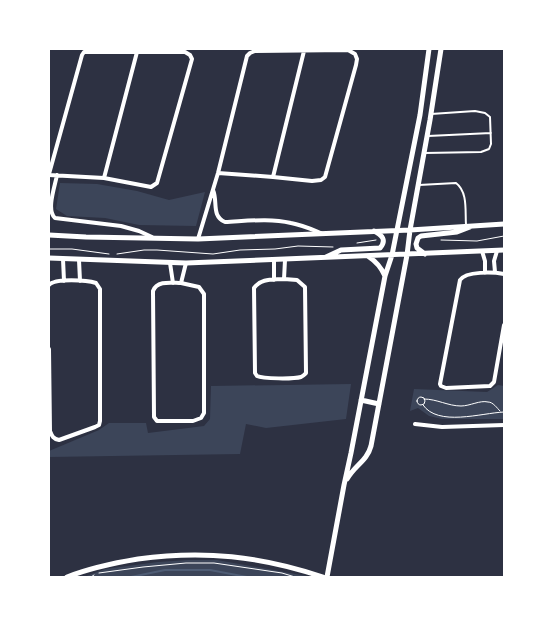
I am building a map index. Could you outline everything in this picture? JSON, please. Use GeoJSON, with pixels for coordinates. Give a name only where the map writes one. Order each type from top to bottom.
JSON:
{"type":"FeatureCollection","features":[{"type":"Feature","properties":{"kind":"street"},"geometry":{"type":"LineString","coordinates":[[327,577],[385,276],[392,255],[420,116],[429,49]]}},
{"type":"Feature","properties":{"kind":"street"},"geometry":{"type":"LineString","coordinates":[[344,485],[356,466],[366,458],[369,453],[407,255],[441,49]]}},
{"type":"Feature","properties":{"kind":"street"},"geometry":{"type":"LineString","coordinates":[[198,239],[218,173],[247,56],[255,51],[348,50],[355,54],[357,59],[356,65],[325,177],[321,180],[312,181],[218,173]]}},
{"type":"Feature","properties":{"kind":"street"},"geometry":{"type":"LineString","coordinates":[[273,177],[304,51]]}},
{"type":"Feature","properties":{"kind":"street"},"geometry":{"type":"LineString","coordinates":[[84,52],[137,52],[185,52],[190,55],[192,60],[157,182],[154,186],[150,187],[104,178],[49,175],[84,52]]}},
{"type":"Feature","properties":{"kind":"street"},"geometry":{"type":"LineString","coordinates":[[104,178],[137,52]]}},
{"type":"Feature","properties":{"kind":"street"},"geometry":{"type":"LineString","coordinates":[[57,175],[51,206],[51,213],[55,218],[121,226],[139,231],[152,237]]}},
{"type":"Feature","properties":{"kind":"street"},"geometry":{"type":"LineString","coordinates":[[213,189],[216,198],[217,215],[225,222],[290,222],[324,234]]}},
{"type":"Feature","properties":{"kind":"street"},"geometry":{"type":"LineString","coordinates":[[49,235],[198,239],[410,230],[504,224]]}},
{"type":"Feature","properties":{"kind":"street"},"geometry":{"type":"LineString","coordinates":[[426,254],[417,248],[416,244],[418,238],[421,236],[457,232],[472,226]]}},
{"type":"Feature","properties":{"kind":"street"},"geometry":{"type":"LineString","coordinates":[[325,258],[341,250],[380,248],[383,245],[384,240],[381,235],[374,231]]}},
{"type":"Feature","properties":{"kind":"street"},"geometry":{"type":"LineString","coordinates":[[495,272],[494,261],[497,250]]}},
{"type":"Feature","properties":{"kind":"street"},"geometry":{"type":"LineString","coordinates":[[49,258],[64,260],[186,263],[504,250]]}},
{"type":"Feature","properties":{"kind":"street"},"geometry":{"type":"LineString","coordinates":[[482,252],[485,261],[485,273]]}},
{"type":"Feature","properties":{"kind":"street"},"geometry":{"type":"LineString","coordinates":[[368,256],[381,268],[385,276]]}},
{"type":"Feature","properties":{"kind":"street"},"geometry":{"type":"LineString","coordinates":[[64,260],[64,281]]}},
{"type":"Feature","properties":{"kind":"street"},"geometry":{"type":"LineString","coordinates":[[79,260],[80,281]]}},
{"type":"Feature","properties":{"kind":"street"},"geometry":{"type":"LineString","coordinates":[[274,260],[274,280]]}},
{"type":"Feature","properties":{"kind":"street"},"geometry":{"type":"LineString","coordinates":[[284,280],[285,260]]}},
{"type":"Feature","properties":{"kind":"street"},"geometry":{"type":"LineString","coordinates":[[170,263],[174,283]]}},
{"type":"Feature","properties":{"kind":"street"},"geometry":{"type":"LineString","coordinates":[[181,283],[186,263]]}},
{"type":"Feature","properties":{"kind":"street"},"geometry":{"type":"LineString","coordinates":[[504,274],[495,272],[467,274],[460,280],[440,384],[441,386],[446,388],[490,386],[494,382],[504,326]]}},
{"type":"Feature","properties":{"kind":"street"},"geometry":{"type":"LineString","coordinates":[[274,280],[297,280],[305,287],[306,372],[304,375],[298,377],[263,378],[257,376],[255,373],[254,288],[258,283],[274,280]]}},
{"type":"Feature","properties":{"kind":"street"},"geometry":{"type":"LineString","coordinates":[[49,285],[54,281],[80,281],[96,283],[100,289],[99,425],[59,440],[55,439],[50,431],[49,349]]}},
{"type":"Feature","properties":{"kind":"street"},"geometry":{"type":"LineString","coordinates":[[174,283],[199,287],[204,294],[204,413],[201,418],[193,421],[162,422],[157,421],[154,417],[153,291],[156,285],[174,283]]}},
{"type":"Feature","properties":{"kind":"street"},"geometry":{"type":"LineString","coordinates":[[361,400],[379,404]]}},
{"type":"Feature","properties":{"kind":"street"},"geometry":{"type":"LineString","coordinates":[[415,424],[442,427],[504,425]]}},
{"type":"Feature","properties":{"kind":"street"},"geometry":{"type":"LineString","coordinates":[[351,453],[356,459],[363,461]]}},
{"type":"Feature","properties":{"kind":"street"},"geometry":{"type":"LineString","coordinates":[[67,577],[87,570],[121,562],[178,554],[239,556],[294,567],[315,576],[323,577]]}},
{"type":"Feature","properties":{"kind":"lane"},"geometry":{"type":"LineString","coordinates":[[424,153],[481,152],[489,149],[491,144],[490,117],[485,113],[431,114]]}},
{"type":"Feature","properties":{"kind":"lane"},"geometry":{"type":"LineString","coordinates":[[427,136],[491,134]]}},
{"type":"Feature","properties":{"kind":"lane"},"geometry":{"type":"LineString","coordinates":[[418,185],[456,183],[461,187],[464,194],[466,226]]}},
{"type":"Feature","properties":{"kind":"path"},"geometry":{"type":"LineString","coordinates":[[437,240],[477,241],[504,236]]}},
{"type":"Feature","properties":{"kind":"path"},"geometry":{"type":"LineString","coordinates":[[357,243],[384,240]]}},
{"type":"Feature","properties":{"kind":"path"},"geometry":{"type":"LineString","coordinates":[[49,249],[72,249],[114,254],[144,250],[157,250],[213,254],[240,250],[276,249],[298,246],[336,247]]}},
{"type":"Feature","properties":{"kind":"path"},"geometry":{"type":"LineString","coordinates":[[500,412],[491,402],[487,401],[462,406],[451,406],[421,397],[417,400],[419,405],[423,405],[427,411],[436,415],[447,417],[504,412]]}},
{"type":"Feature","properties":{"kind":"path"},"geometry":{"type":"LineString","coordinates":[[423,405],[425,402],[424,399]]}},
{"type":"Feature","properties":{"kind":"path"},"geometry":{"type":"LineString","coordinates":[[91,577],[96,574],[143,567],[186,563],[214,563],[282,573],[295,577]]}},
{"type":"Feature","properties":{"kind":"shaded area"},"geometry":{"type":"Polygon","coordinates":[[[60,183],[97,184],[137,191],[169,200],[205,192],[196,226],[139,225],[105,218],[67,216],[56,209],[60,183]]]}},
{"type":"Feature","properties":{"kind":"shaded area"},"geometry":{"type":"Polygon","coordinates":[[[351,384],[346,419],[266,428],[246,424],[240,454],[49,457],[49,451],[99,430],[109,423],[146,423],[148,433],[204,426],[210,419],[211,386],[351,384]]]}},
{"type":"Feature","properties":{"kind":"shaded area"},"geometry":{"type":"Polygon","coordinates":[[[498,385],[504,386],[504,419],[442,419],[429,416],[418,408],[410,411],[414,389],[487,392],[498,385]]]}},
{"type":"Feature","properties":{"kind":"shaded area"},"geometry":{"type":"Polygon","coordinates":[[[217,560],[312,577],[84,577],[105,569],[158,562],[217,560]]]}},
{"type":"Feature","properties":{"kind":"waterway"},"geometry":{"type":"LineString","coordinates":[[131,577],[165,570],[210,570],[247,577]]}}]}
